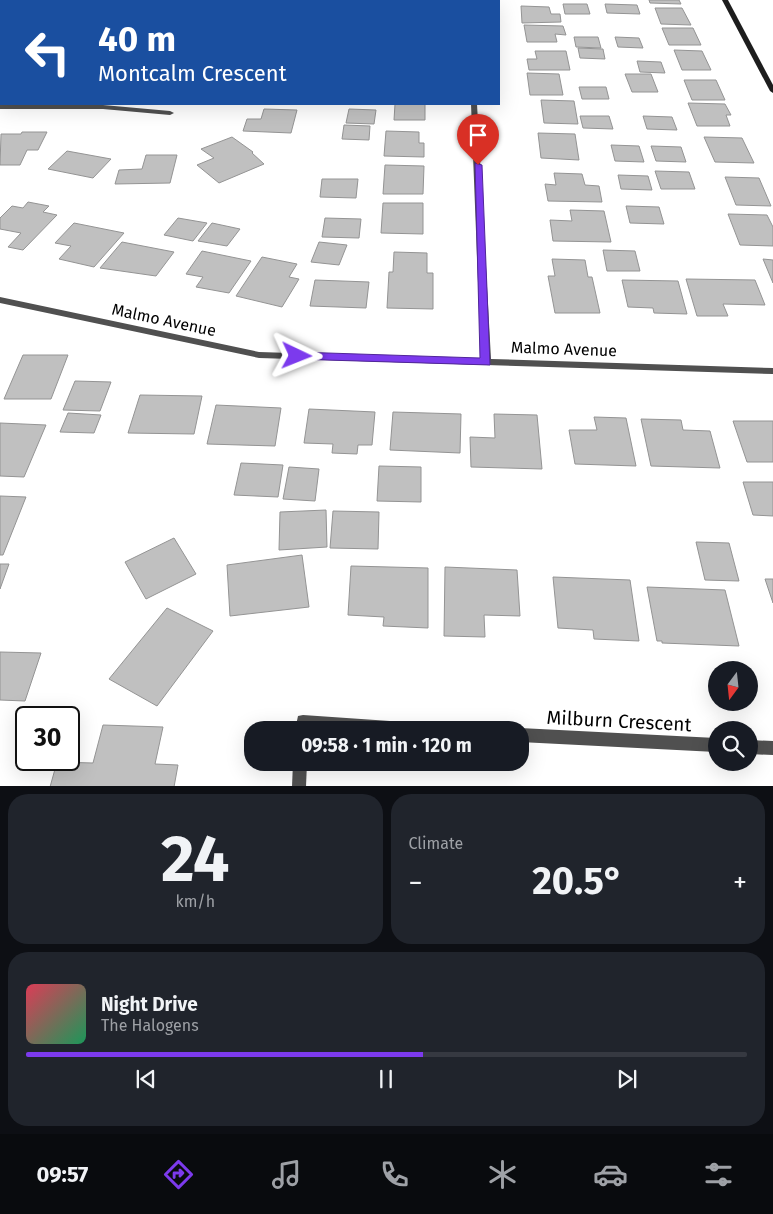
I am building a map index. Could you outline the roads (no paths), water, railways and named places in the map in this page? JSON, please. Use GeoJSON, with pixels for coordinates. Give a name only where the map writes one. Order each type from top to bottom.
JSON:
{"type":"FeatureCollection","features":[{"type":"Feature","properties":{"kind":"street"},"geometry":{"type":"LineString","coordinates":[[725,0],[773,91]]}},
{"type":"Feature","properties":{"kind":"street"},"geometry":{"type":"LineString","coordinates":[[474,105],[486,362]]}},
{"type":"Feature","properties":{"kind":"street"},"geometry":{"type":"LineString","coordinates":[[0,107],[103,107],[170,113]]}},
{"type":"Feature","properties":{"kind":"street","name":"Malmo Avenue"},"geometry":{"type":"LineString","coordinates":[[0,300],[259,355],[773,371]]}},
{"type":"Feature","properties":{"kind":"street","name":"Milburn Crescent"},"geometry":{"type":"LineString","coordinates":[[529,735],[708,745]]}},
{"type":"Feature","properties":{"kind":"street"},"geometry":{"type":"LineString","coordinates":[[758,747],[773,748]]}},
{"type":"Feature","properties":{"kind":"street"},"geometry":{"type":"LineString","coordinates":[[299,786],[300,771]]}}]}
